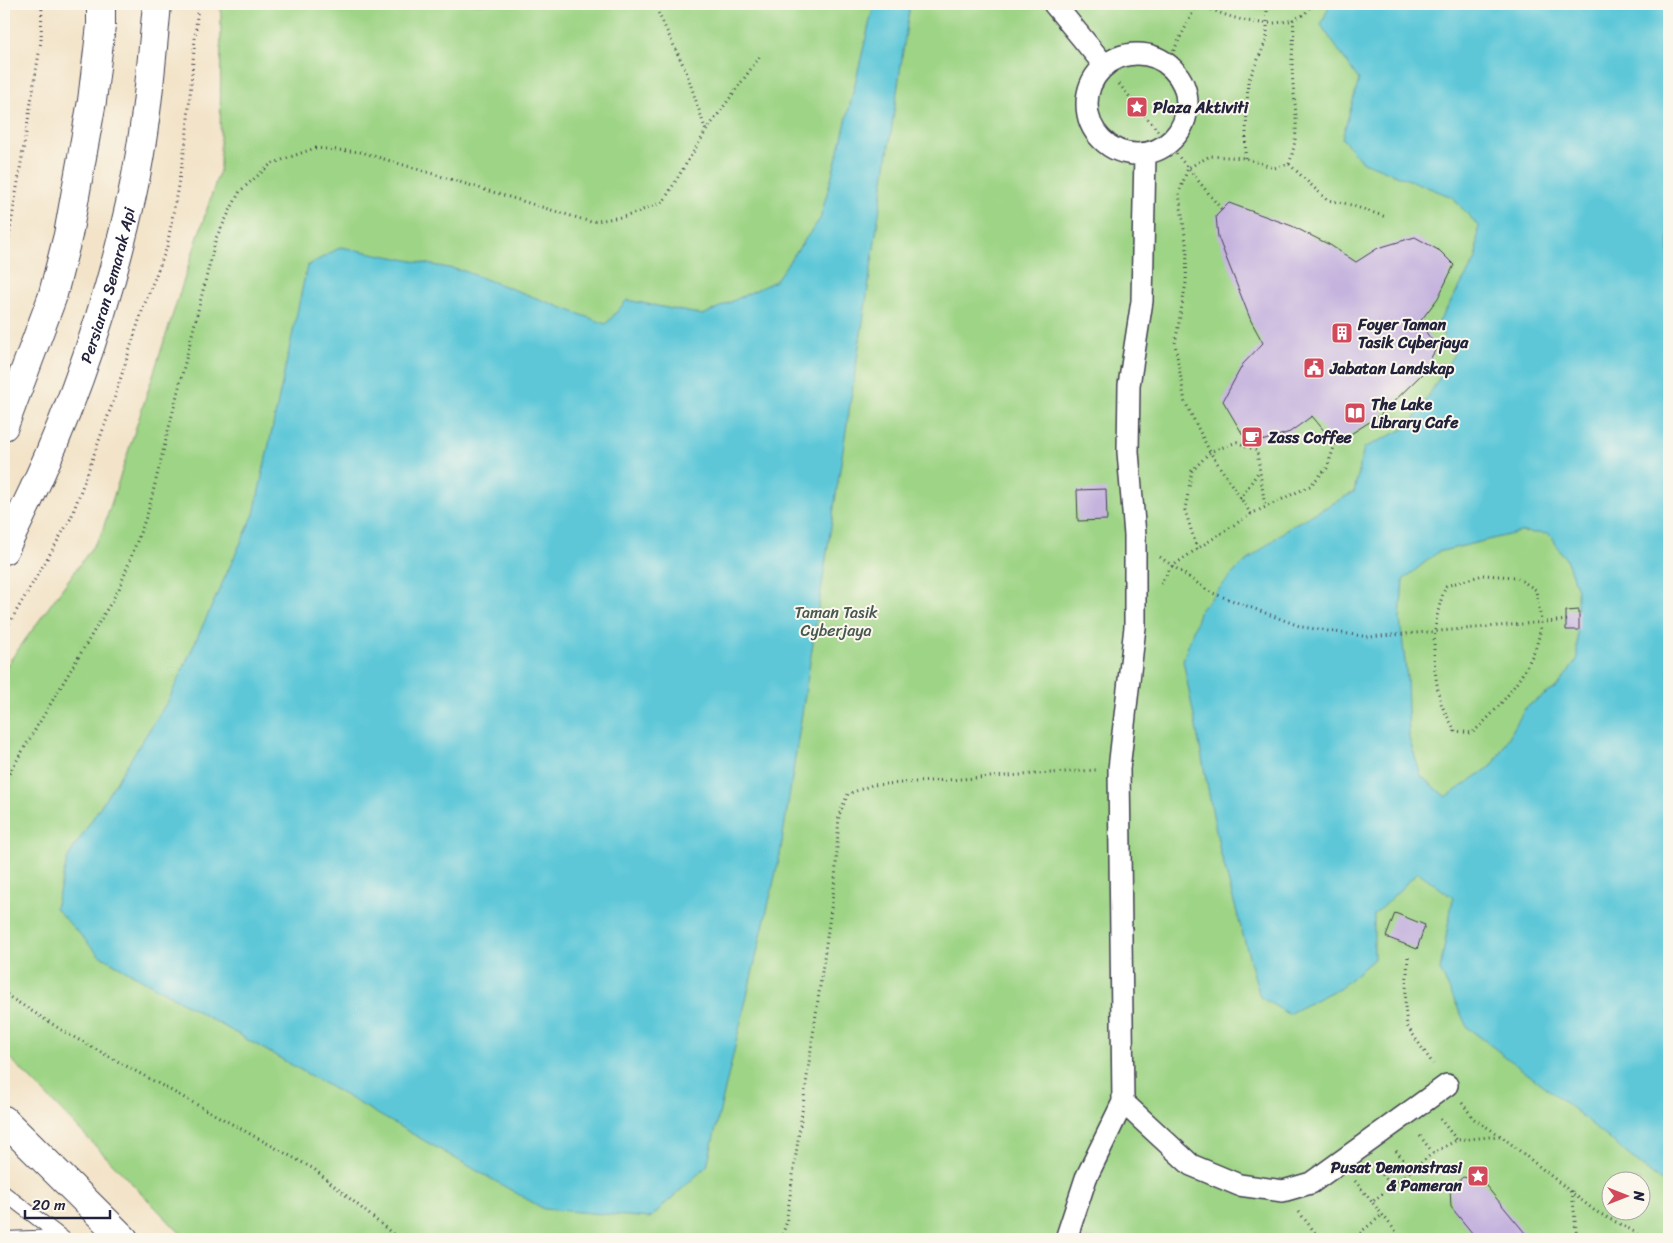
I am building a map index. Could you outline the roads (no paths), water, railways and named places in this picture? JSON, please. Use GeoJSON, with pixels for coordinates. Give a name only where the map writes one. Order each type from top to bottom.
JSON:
{"type":"FeatureCollection","features":[{"type":"Feature","properties":{"kind":"main road"},"geometry":{"type":"LineString","coordinates":[[4,426],[52,298],[68,235],[92,101],[101,25],[101,4]]}},
{"type":"Feature","properties":{"kind":"main road","name":"Persiaran Semarak Api"},"geometry":{"type":"LineString","coordinates":[[4,550],[27,505],[81,376],[108,292],[132,194],[144,129],[157,4]]}},
{"type":"Feature","properties":{"kind":"main road"},"geometry":{"type":"LineString","coordinates":[[4,1120],[124,1239]]}},
{"type":"Feature","properties":{"kind":"street"},"geometry":{"type":"LineString","coordinates":[[1054,4],[1105,66]]}},
{"type":"Feature","properties":{"kind":"street"},"geometry":{"type":"LineString","coordinates":[[1136,54],[1152,56],[1167,64],[1178,74],[1185,89],[1187,104],[1185,119],[1178,133],[1168,143],[1157,150],[1145,154],[1129,154],[1113,148],[1100,138],[1091,124],[1087,108],[1089,92],[1095,77],[1105,66],[1120,56],[1136,54]]}},
{"type":"Feature","properties":{"kind":"street"},"geometry":{"type":"LineString","coordinates":[[1066,1239],[1086,1178],[1123,1102],[1119,769],[1135,627],[1135,535],[1128,452],[1129,385],[1142,301],[1145,154]]}},
{"type":"Feature","properties":{"kind":"street"},"geometry":{"type":"LineString","coordinates":[[1123,1102],[1191,1165],[1239,1185],[1283,1191],[1311,1183],[1447,1085]]}},
{"type":"Feature","properties":{"kind":"lane"},"geometry":{"type":"LineString","coordinates":[[4,1195],[62,1238]]}},
{"type":"Feature","properties":{"kind":"lane"},"geometry":{"type":"LineString","coordinates":[[4,1238],[62,1238]]}},
{"type":"Feature","properties":{"kind":"water"},"geometry":{"type":"Polygon","coordinates":[[[874,4],[910,4],[866,302],[780,855],[707,1166],[650,1218],[544,1209],[99,955],[55,908],[68,857],[169,699],[254,514],[307,266],[341,247],[464,271],[606,324],[627,300],[703,315],[775,281],[820,219],[843,134],[874,4]]]}},
{"type":"Feature","properties":{"kind":"water"},"geometry":{"type":"Polygon","coordinates":[[[1330,4],[1669,4],[1669,1185],[1660,1181],[1650,1173],[1650,1170],[1647,1170],[1572,1108],[1467,1027],[1440,970],[1453,898],[1418,872],[1374,915],[1374,959],[1341,987],[1288,1014],[1260,997],[1220,851],[1183,660],[1200,610],[1238,568],[1291,526],[1354,492],[1364,448],[1410,426],[1454,354],[1437,325],[1476,259],[1478,226],[1452,197],[1361,161],[1342,138],[1359,80],[1321,25],[1330,4]],[[1521,532],[1438,552],[1403,580],[1400,619],[1407,678],[1409,738],[1421,776],[1446,797],[1493,765],[1526,707],[1557,687],[1577,660],[1577,590],[1567,561],[1549,534],[1521,532]]]}},
{"type":"Feature","properties":{"kind":"place","name":"Plaza Aktiviti"},"geometry":{"type":"Point","coordinates":[1137,107]}},
{"type":"Feature","properties":{"kind":"place","name":"Foyer Taman Tasik Cyberjaya"},"geometry":{"type":"Point","coordinates":[1342,333]}},
{"type":"Feature","properties":{"kind":"place","name":"Jabatan Landskap"},"geometry":{"type":"Point","coordinates":[1314,368]}},
{"type":"Feature","properties":{"kind":"place","name":"The Lake Library Cafe"},"geometry":{"type":"Point","coordinates":[1355,413]}},
{"type":"Feature","properties":{"kind":"place","name":"Zass Coffee"},"geometry":{"type":"Point","coordinates":[1252,437]}},
{"type":"Feature","properties":{"kind":"place","name":"Pusat Demonstrasi & Pameran"},"geometry":{"type":"Point","coordinates":[1478,1176]}},
{"type":"Feature","properties":{"kind":"park label","name":"Taman Tasik Cyberjaya"},"geometry":{"type":"Point","coordinates":[836,621]}}]}
